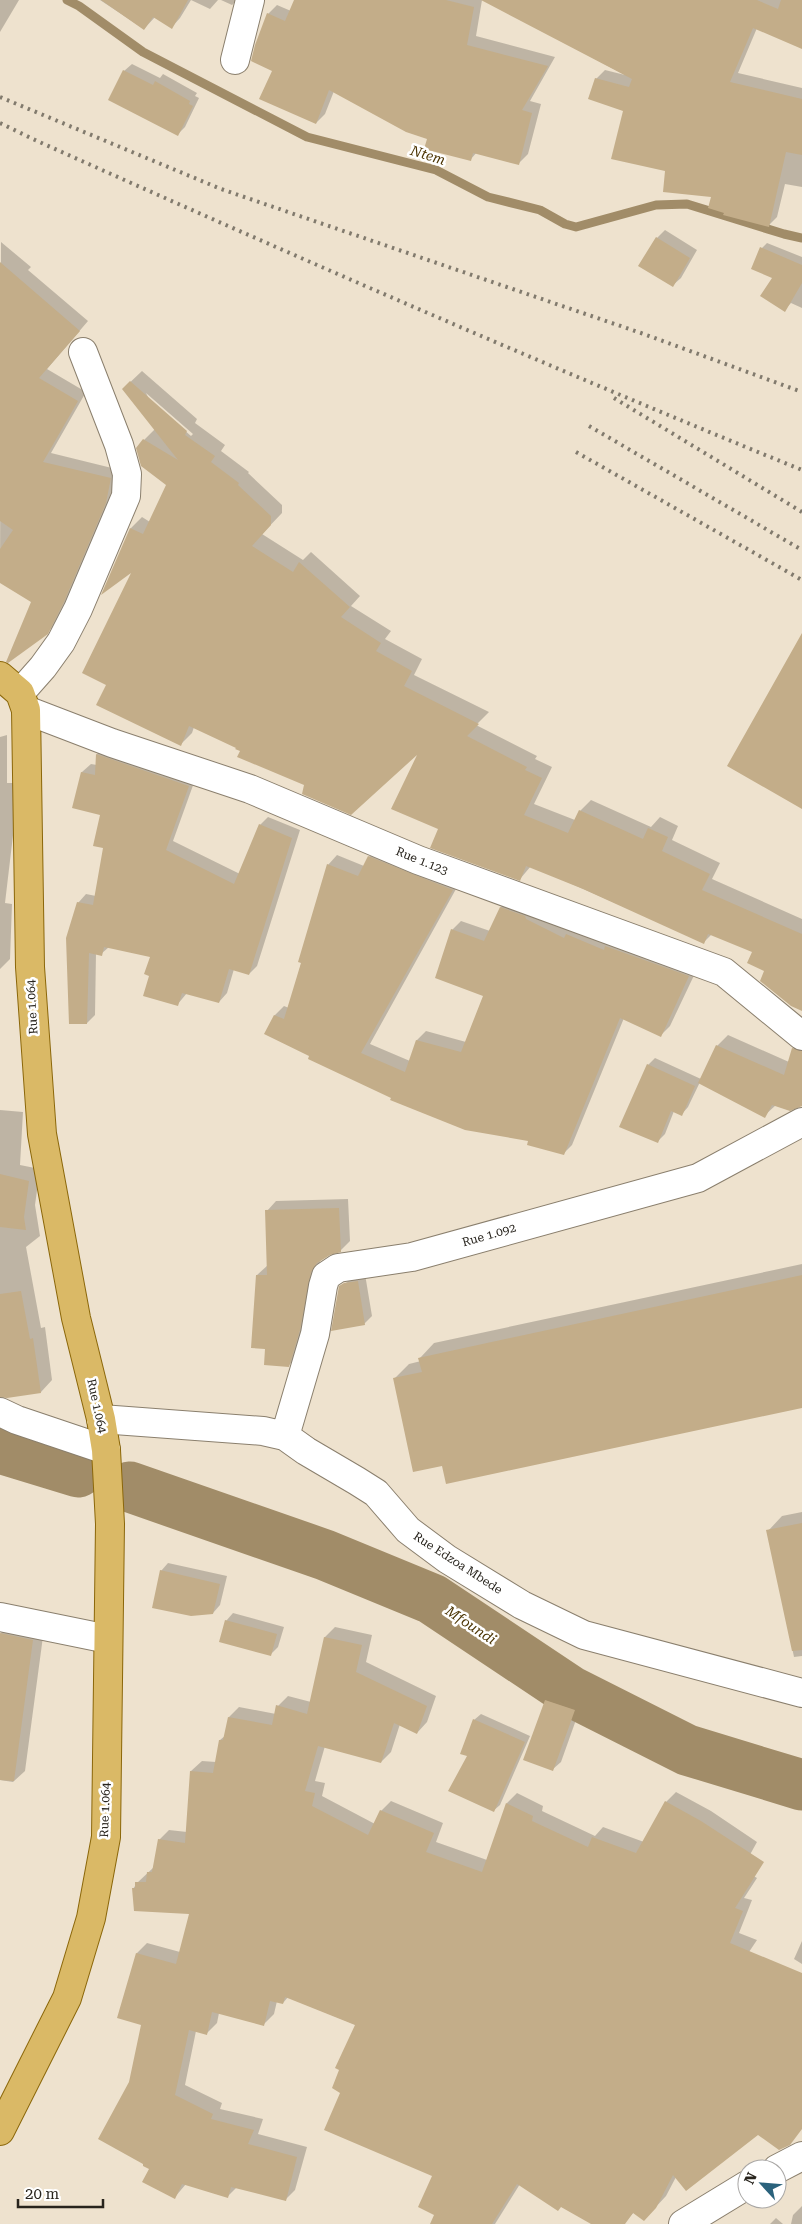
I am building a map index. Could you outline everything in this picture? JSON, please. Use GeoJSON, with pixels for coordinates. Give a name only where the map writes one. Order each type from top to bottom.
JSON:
{"type":"FeatureCollection","features":[{"type":"Feature","properties":{"kind":"main road","name":"Rue 1.064"},"geometry":{"type":"LineString","coordinates":[[0,2131],[67,1998],[91,1918],[106,1837],[110,1524],[106,1450],[101,1419],[76,1318],[42,1134],[30,967],[15,693]]}},
{"type":"Feature","properties":{"kind":"street"},"geometry":{"type":"LineString","coordinates":[[235,60],[250,0]]}},
{"type":"Feature","properties":{"kind":"street"},"geometry":{"type":"LineString","coordinates":[[15,693],[43,667],[65,634],[78,609],[126,496],[127,474],[119,445],[83,352]]}},
{"type":"Feature","properties":{"kind":"street","name":"Rue 1.123"},"geometry":{"type":"LineString","coordinates":[[15,693],[112,743],[250,789],[418,860],[724,972],[802,1036]]}},
{"type":"Feature","properties":{"kind":"street","name":"Rue 1.092"},"geometry":{"type":"LineString","coordinates":[[285,1436],[315,1334],[322,1286],[326,1276],[338,1268],[412,1257],[698,1178],[802,1122]]}},
{"type":"Feature","properties":{"kind":"street"},"geometry":{"type":"LineString","coordinates":[[0,1412],[17,1420],[106,1450]]}},
{"type":"Feature","properties":{"kind":"street","name":"Rue Edzoa Mbede"},"geometry":{"type":"LineString","coordinates":[[101,1419],[262,1431],[285,1436],[376,1493],[408,1530],[447,1559],[522,1605],[584,1635],[802,1693]]}},
{"type":"Feature","properties":{"kind":"street"},"geometry":{"type":"LineString","coordinates":[[0,1617],[108,1639]]}},
{"type":"Feature","properties":{"kind":"street"},"geometry":{"type":"LineString","coordinates":[[787,2164],[802,2156]]}},
{"type":"Feature","properties":{"kind":"street"},"geometry":{"type":"LineString","coordinates":[[683,2224],[737,2191]]}},
{"type":"Feature","properties":{"kind":"building"},"geometry":{"type":"Polygon","coordinates":[[[101,0],[188,0],[172,29],[153,17],[144,30],[101,0]]]}},
{"type":"Feature","properties":{"kind":"building"},"geometry":{"type":"Polygon","coordinates":[[[294,0],[446,0],[474,7],[467,45],[548,66],[522,110],[532,113],[519,165],[473,153],[471,161],[424,149],[427,139],[406,132],[329,90],[316,124],[259,99],[272,71],[251,61],[255,45],[267,13],[285,21],[294,0]]]}},
{"type":"Feature","properties":{"kind":"building"},"geometry":{"type":"Polygon","coordinates":[[[481,0],[757,0],[778,9],[781,0],[802,0],[802,49],[753,28],[730,82],[802,99],[802,155],[786,152],[769,227],[723,215],[724,213],[708,208],[711,197],[663,192],[665,171],[611,159],[623,111],[588,99],[595,78],[629,87],[632,79],[481,0]]]}},
{"type":"Feature","properties":{"kind":"building"},"geometry":{"type":"Polygon","coordinates":[[[123,70],[153,85],[155,81],[190,101],[189,104],[193,106],[178,136],[108,100],[123,70]]]}},
{"type":"Feature","properties":{"kind":"building"},"geometry":{"type":"Polygon","coordinates":[[[656,237],[690,258],[673,287],[638,266],[656,237]]]}},
{"type":"Feature","properties":{"kind":"building"},"geometry":{"type":"Polygon","coordinates":[[[760,247],[802,265],[802,283],[785,312],[760,296],[772,278],[751,269],[760,247]]]}},
{"type":"Feature","properties":{"kind":"building"},"geometry":{"type":"Polygon","coordinates":[[[0,262],[80,331],[39,378],[78,401],[43,462],[111,478],[106,503],[64,602],[48,634],[8,663],[6,662],[31,602],[0,583],[0,549],[13,530],[0,521],[0,262]]]}},
{"type":"Feature","properties":{"kind":"building"},"geometry":{"type":"Polygon","coordinates":[[[130,381],[187,431],[185,435],[215,456],[211,462],[239,483],[238,485],[271,516],[271,525],[252,546],[293,572],[299,562],[350,607],[341,617],[381,643],[376,651],[412,671],[404,686],[479,724],[467,736],[527,767],[525,770],[542,778],[524,815],[568,833],[579,810],[643,839],[648,828],[668,837],[662,851],[710,874],[702,890],[802,934],[802,1011],[791,1006],[760,981],[764,971],[747,963],[752,952],[708,934],[704,944],[583,889],[526,866],[520,881],[430,848],[438,829],[391,809],[417,755],[351,815],[302,794],[304,785],[237,757],[240,751],[236,748],[189,726],[181,746],[96,705],[106,685],[82,673],[131,573],[101,595],[130,528],[143,534],[166,485],[141,466],[136,448],[143,439],[178,460],[122,389],[130,381]]]}},
{"type":"Feature","properties":{"kind":"building"},"geometry":{"type":"Polygon","coordinates":[[[802,633],[802,809],[727,766],[802,633]]]}},
{"type":"Feature","properties":{"kind":"building"},"geometry":{"type":"Polygon","coordinates":[[[96,754],[189,786],[166,850],[234,884],[259,824],[292,838],[249,975],[229,969],[219,1003],[182,993],[178,1006],[143,996],[149,976],[144,974],[150,957],[104,947],[102,956],[89,953],[87,1024],[69,1024],[66,938],[77,902],[93,905],[103,848],[93,846],[100,815],[72,808],[81,772],[95,775],[96,754]]]}},
{"type":"Feature","properties":{"kind":"building"},"geometry":{"type":"Polygon","coordinates":[[[368,856],[453,890],[361,1053],[405,1072],[416,1040],[461,1052],[483,996],[435,978],[451,929],[484,941],[500,907],[525,916],[526,919],[564,938],[566,934],[604,950],[605,946],[689,976],[661,1037],[620,1018],[564,1155],[527,1145],[528,1141],[465,1130],[390,1100],[391,1098],[308,1059],[309,1056],[264,1034],[274,1015],[284,1019],[301,963],[298,962],[327,864],[358,876],[368,856]]]}},
{"type":"Feature","properties":{"kind":"building"},"geometry":{"type":"Polygon","coordinates":[[[716,1045],[784,1075],[792,1048],[802,1051],[802,1106],[790,1111],[772,1105],[765,1118],[698,1083],[716,1045]]]}},
{"type":"Feature","properties":{"kind":"building"},"geometry":{"type":"Polygon","coordinates":[[[647,1064],[695,1086],[682,1116],[671,1111],[658,1143],[619,1127],[647,1064]]]}},
{"type":"Feature","properties":{"kind":"building"},"geometry":{"type":"Polygon","coordinates":[[[0,1174],[29,1181],[24,1217],[26,1230],[0,1227],[0,1174]]]}},
{"type":"Feature","properties":{"kind":"building"},"geometry":{"type":"Polygon","coordinates":[[[339,1208],[341,1252],[330,1255],[317,1263],[311,1272],[300,1330],[289,1367],[264,1365],[265,1349],[251,1348],[256,1275],[267,1275],[265,1210],[339,1208]]]}},
{"type":"Feature","properties":{"kind":"building"},"geometry":{"type":"Polygon","coordinates":[[[802,1275],[802,1408],[446,1484],[442,1466],[413,1472],[393,1378],[422,1372],[418,1358],[802,1275]]]}},
{"type":"Feature","properties":{"kind":"building"},"geometry":{"type":"Polygon","coordinates":[[[358,1281],[365,1325],[331,1331],[339,1286],[344,1283],[358,1281]]]}},
{"type":"Feature","properties":{"kind":"building"},"geometry":{"type":"Polygon","coordinates":[[[21,1291],[30,1339],[33,1338],[41,1393],[7,1398],[0,1397],[0,1294],[21,1291]]]}},
{"type":"Feature","properties":{"kind":"building"},"geometry":{"type":"Polygon","coordinates":[[[802,1523],[802,1650],[792,1651],[766,1530],[802,1523]]]}},
{"type":"Feature","properties":{"kind":"building"},"geometry":{"type":"Polygon","coordinates":[[[160,1570],[220,1584],[213,1614],[191,1616],[152,1608],[160,1570]]]}},
{"type":"Feature","properties":{"kind":"building"},"geometry":{"type":"Polygon","coordinates":[[[225,1620],[277,1634],[271,1656],[219,1642],[225,1620]]]}},
{"type":"Feature","properties":{"kind":"building"},"geometry":{"type":"Polygon","coordinates":[[[0,1633],[33,1640],[14,1781],[0,1780],[0,1633]]]}},
{"type":"Feature","properties":{"kind":"building"},"geometry":{"type":"Polygon","coordinates":[[[324,1637],[362,1645],[356,1672],[427,1706],[417,1734],[394,1723],[381,1763],[318,1746],[305,1791],[315,1793],[312,1806],[368,1835],[380,1810],[434,1833],[426,1852],[482,1872],[506,1803],[533,1816],[532,1821],[588,1847],[592,1837],[636,1853],[665,1801],[701,1821],[764,1862],[735,1908],[743,1911],[730,1943],[802,1973],[802,2129],[790,2145],[779,2150],[758,2135],[686,2191],[673,2175],[656,2208],[644,2221],[633,2213],[625,2224],[591,2224],[561,2207],[558,2211],[517,2184],[492,2224],[430,2224],[434,2215],[418,2207],[432,2176],[324,2130],[340,2093],[332,2088],[339,2070],[335,2068],[355,2025],[285,1997],[283,2004],[270,2001],[264,2026],[212,2012],[207,2035],[189,2030],[175,2095],[213,2114],[211,2119],[254,2130],[248,2144],[297,2157],[286,2201],[231,2187],[228,2198],[182,2184],[175,2199],[142,2182],[149,2169],[143,2166],[143,2164],[98,2139],[129,2082],[141,2025],[117,2018],[136,1953],[176,1964],[189,1914],[134,1911],[132,1888],[135,1888],[135,1882],[146,1882],[147,1872],[152,1872],[158,1839],[185,1843],[190,1771],[213,1773],[219,1740],[223,1740],[228,1717],[272,1725],[276,1705],[307,1714],[324,1637]]]}},
{"type":"Feature","properties":{"kind":"building"},"geometry":{"type":"Polygon","coordinates":[[[545,1700],[575,1710],[553,1771],[523,1760],[545,1700]]]}},
{"type":"Feature","properties":{"kind":"building"},"geometry":{"type":"Polygon","coordinates":[[[473,1719],[525,1742],[494,1812],[448,1791],[467,1756],[460,1754],[473,1719]]]}},
{"type":"Feature","properties":{"kind":"waterway","name":"Ntem"},"geometry":{"type":"LineString","coordinates":[[67,0],[79,6],[143,52],[307,137],[436,170],[488,197],[540,210],[565,224],[576,227],[656,205],[687,204],[802,238]]}},
{"type":"Feature","properties":{"kind":"waterway","name":"Mfoundi"},"geometry":{"type":"LineString","coordinates":[[0,1448],[78,1472]]}},
{"type":"Feature","properties":{"kind":"waterway","name":"Mfoundi"},"geometry":{"type":"LineString","coordinates":[[130,1487],[325,1555],[432,1599],[570,1691],[687,1750],[802,1785]]}},
{"type":"Feature","properties":{"kind":"railway"},"geometry":{"type":"LineString","coordinates":[[0,97],[221,189],[641,333],[802,392]]}},
{"type":"Feature","properties":{"kind":"railway"},"geometry":{"type":"LineString","coordinates":[[0,123],[130,183],[321,267],[802,470]]}},
{"type":"Feature","properties":{"kind":"railway"},"geometry":{"type":"LineString","coordinates":[[614,398],[802,512]]}},
{"type":"Feature","properties":{"kind":"railway"},"geometry":{"type":"LineString","coordinates":[[589,426],[802,550]]}},
{"type":"Feature","properties":{"kind":"railway"},"geometry":{"type":"LineString","coordinates":[[576,452],[802,580]]}}]}
